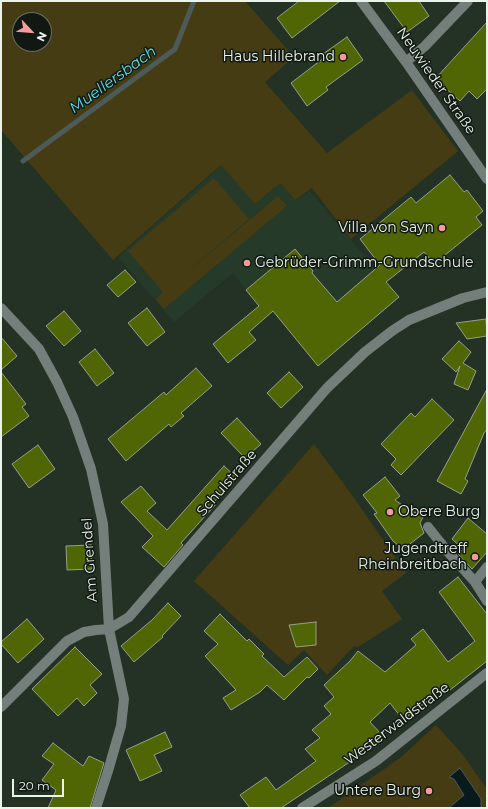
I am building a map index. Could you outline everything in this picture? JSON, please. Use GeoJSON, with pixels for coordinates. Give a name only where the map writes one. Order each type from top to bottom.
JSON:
{"type":"FeatureCollection","features":[{"type":"Feature","properties":{"kind":"street","name":"Neuwieder Straße"},"geometry":{"type":"LineString","coordinates":[[361,1],[406,62],[487,179]]}},
{"type":"Feature","properties":{"kind":"street"},"geometry":{"type":"LineString","coordinates":[[406,62],[425,46],[468,1]]}},
{"type":"Feature","properties":{"kind":"street","name":"Schulstraße"},"geometry":{"type":"LineString","coordinates":[[1,707],[67,641],[84,632],[109,629],[129,617],[327,388],[365,352],[392,331],[417,316],[463,298],[487,292]]}},
{"type":"Feature","properties":{"kind":"street","name":"Am Grendel"},"geometry":{"type":"LineString","coordinates":[[1,308],[39,349],[54,375],[73,417],[91,469],[103,524],[109,629],[124,699],[121,726],[96,808]]}},
{"type":"Feature","properties":{"kind":"street"},"geometry":{"type":"LineString","coordinates":[[428,527],[475,582],[487,601]]}},
{"type":"Feature","properties":{"kind":"street"},"geometry":{"type":"LineString","coordinates":[[475,582],[487,567]]}},
{"type":"Feature","properties":{"kind":"street","name":"Westerwaldstraße"},"geometry":{"type":"LineString","coordinates":[[302,808],[376,761],[486,676]]}},
{"type":"Feature","properties":{"kind":"shaded area"},"geometry":{"type":"Polygon","coordinates":[[[1,1],[245,1],[294,57],[265,82],[327,153],[412,90],[458,151],[351,239],[312,188],[295,200],[280,183],[255,204],[221,165],[113,260],[1,130],[1,1]]]}},
{"type":"Feature","properties":{"kind":"shaded area","name":"Gebrüder-Grimm-Grundschule"},"geometry":{"type":"Polygon","coordinates":[[[222,165],[255,204],[280,183],[295,200],[310,191],[399,297],[373,320],[372,319],[359,329],[360,331],[318,366],[273,312],[267,316],[233,273],[174,322],[118,257],[222,165]]]}},
{"type":"Feature","properties":{"kind":"shaded area"},"geometry":{"type":"Polygon","coordinates":[[[214,178],[249,219],[171,286],[278,196],[287,206],[164,309],[156,299],[163,292],[128,251],[214,178]]]}},
{"type":"Feature","properties":{"kind":"shaded area"},"geometry":{"type":"Polygon","coordinates":[[[314,444],[352,495],[406,573],[382,591],[402,619],[358,647],[354,646],[327,675],[304,650],[288,665],[194,581],[314,444]]]}},
{"type":"Feature","properties":{"kind":"shaded area"},"geometry":{"type":"Polygon","coordinates":[[[436,725],[463,755],[487,789],[487,808],[479,808],[481,807],[454,779],[464,795],[449,808],[408,808],[406,806],[404,808],[328,808],[400,758],[436,725]]]}},
{"type":"Feature","properties":{"kind":"shaded area"},"geometry":{"type":"Polygon","coordinates":[[[460,768],[481,799],[481,807],[449,808],[464,795],[454,779],[449,777],[460,768]]]}},
{"type":"Feature","properties":{"kind":"building"},"geometry":{"type":"Polygon","coordinates":[[[299,1],[340,1],[292,38],[277,18],[299,1]]]}},
{"type":"Feature","properties":{"kind":"building"},"geometry":{"type":"Polygon","coordinates":[[[384,1],[419,1],[429,16],[407,32],[384,1]]]}},
{"type":"Feature","properties":{"kind":"building"},"geometry":{"type":"Polygon","coordinates":[[[487,22],[487,89],[477,99],[469,91],[460,101],[435,79],[487,22]]]}},
{"type":"Feature","properties":{"kind":"building"},"geometry":{"type":"Polygon","coordinates":[[[347,37],[363,60],[326,87],[328,90],[307,106],[291,83],[325,57],[323,54],[347,37]]]}},
{"type":"Feature","properties":{"kind":"building"},"geometry":{"type":"Polygon","coordinates":[[[450,175],[464,192],[467,190],[483,211],[476,217],[482,225],[434,264],[424,252],[386,282],[399,297],[318,366],[273,311],[249,332],[256,340],[228,363],[213,344],[259,306],[246,290],[295,249],[313,271],[312,273],[337,302],[380,265],[360,239],[411,197],[416,203],[450,175]]]}},
{"type":"Feature","properties":{"kind":"building"},"geometry":{"type":"Polygon","coordinates":[[[125,270],[136,282],[118,297],[107,285],[125,270]]]}},
{"type":"Feature","properties":{"kind":"building"},"geometry":{"type":"Polygon","coordinates":[[[147,308],[165,332],[147,346],[128,323],[147,308]]]}},
{"type":"Feature","properties":{"kind":"building"},"geometry":{"type":"Polygon","coordinates":[[[64,311],[81,331],[64,346],[46,326],[64,311]]]}},
{"type":"Feature","properties":{"kind":"building"},"geometry":{"type":"Polygon","coordinates":[[[486,319],[487,336],[467,339],[456,323],[486,319]]]}},
{"type":"Feature","properties":{"kind":"building"},"geometry":{"type":"Polygon","coordinates":[[[1,337],[17,356],[1,370],[1,337]]]}},
{"type":"Feature","properties":{"kind":"building"},"geometry":{"type":"Polygon","coordinates":[[[459,341],[471,352],[463,363],[476,371],[468,390],[454,384],[460,366],[456,372],[442,359],[459,341]]]}},
{"type":"Feature","properties":{"kind":"building"},"geometry":{"type":"Polygon","coordinates":[[[95,349],[114,373],[97,386],[79,362],[95,349]]]}},
{"type":"Feature","properties":{"kind":"building"},"geometry":{"type":"Polygon","coordinates":[[[196,368],[212,386],[181,413],[184,416],[171,427],[169,424],[126,461],[108,439],[164,392],[166,395],[196,368]]]}},
{"type":"Feature","properties":{"kind":"building"},"geometry":{"type":"Polygon","coordinates":[[[1,372],[26,404],[22,407],[29,416],[1,437],[1,372]]]}},
{"type":"Feature","properties":{"kind":"building"},"geometry":{"type":"Polygon","coordinates":[[[289,372],[303,387],[281,408],[267,393],[289,372]]]}},
{"type":"Feature","properties":{"kind":"building"},"geometry":{"type":"Polygon","coordinates":[[[487,389],[487,429],[465,479],[468,481],[461,494],[437,481],[487,389]]]}},
{"type":"Feature","properties":{"kind":"building"},"geometry":{"type":"Polygon","coordinates":[[[432,399],[454,420],[401,475],[391,465],[396,459],[381,444],[411,413],[415,417],[432,399]]]}},
{"type":"Feature","properties":{"kind":"building"},"geometry":{"type":"Polygon","coordinates":[[[237,418],[261,444],[245,458],[221,433],[237,418]]]}},
{"type":"Feature","properties":{"kind":"building"},"geometry":{"type":"Polygon","coordinates":[[[38,445],[55,469],[29,488],[12,464],[38,445]]]}},
{"type":"Feature","properties":{"kind":"building"},"geometry":{"type":"Polygon","coordinates":[[[224,466],[237,478],[214,502],[216,504],[181,543],[183,545],[164,567],[142,547],[153,536],[121,502],[141,486],[156,503],[147,511],[167,530],[224,466]]]}},
{"type":"Feature","properties":{"kind":"building","name":"Obere Burg"},"geometry":{"type":"Polygon","coordinates":[[[385,477],[400,496],[395,500],[412,512],[425,513],[420,523],[424,533],[406,547],[399,546],[393,541],[374,514],[377,513],[363,495],[385,477]]]}},
{"type":"Feature","properties":{"kind":"building"},"geometry":{"type":"Polygon","coordinates":[[[468,518],[487,534],[487,552],[472,569],[458,554],[463,549],[452,539],[468,518]]]}},
{"type":"Feature","properties":{"kind":"building"},"geometry":{"type":"Polygon","coordinates":[[[91,545],[92,569],[67,570],[66,546],[91,545]]]}},
{"type":"Feature","properties":{"kind":"building"},"geometry":{"type":"Polygon","coordinates":[[[458,577],[487,614],[487,661],[450,690],[447,686],[403,720],[390,703],[370,722],[383,736],[369,749],[281,808],[250,808],[240,795],[266,777],[276,790],[316,761],[305,749],[320,738],[312,730],[331,714],[324,706],[334,697],[324,685],[350,661],[358,651],[385,672],[416,645],[411,639],[423,629],[448,662],[475,641],[439,592],[458,577]]]}},
{"type":"Feature","properties":{"kind":"building"},"geometry":{"type":"Polygon","coordinates":[[[168,603],[181,616],[162,636],[163,637],[134,662],[121,646],[152,620],[168,603]]]}},
{"type":"Feature","properties":{"kind":"building"},"geometry":{"type":"Polygon","coordinates":[[[220,614],[247,641],[249,639],[264,654],[262,656],[284,677],[307,657],[318,669],[309,678],[307,677],[284,700],[267,685],[260,692],[231,710],[223,698],[236,690],[205,656],[218,644],[204,631],[220,614]]]}},
{"type":"Feature","properties":{"kind":"building"},"geometry":{"type":"Polygon","coordinates":[[[27,619],[44,639],[18,663],[1,644],[1,642],[27,619]]]}},
{"type":"Feature","properties":{"kind":"building"},"geometry":{"type":"Polygon","coordinates":[[[316,622],[316,645],[296,647],[289,625],[316,622]]]}},
{"type":"Feature","properties":{"kind":"building"},"geometry":{"type":"Polygon","coordinates":[[[75,647],[102,674],[90,685],[97,693],[84,706],[77,698],[58,716],[32,689],[75,647]]]}},
{"type":"Feature","properties":{"kind":"building"},"geometry":{"type":"Polygon","coordinates":[[[165,732],[172,747],[154,755],[162,771],[140,781],[126,750],[165,732]]]}},
{"type":"Feature","properties":{"kind":"building"},"geometry":{"type":"Polygon","coordinates":[[[53,743],[83,766],[89,756],[104,763],[90,808],[48,808],[56,790],[42,780],[54,764],[42,756],[53,743]]]}},
{"type":"Feature","properties":{"kind":"waterway","name":"Muellersbach"},"geometry":{"type":"LineString","coordinates":[[23,161],[175,49],[194,1]]}},
{"type":"Feature","properties":{"kind":"place","name":"Haus Hillebrand"},"geometry":{"type":"Point","coordinates":[343,57]}},
{"type":"Feature","properties":{"kind":"place","name":"Villa von Sayn"},"geometry":{"type":"Point","coordinates":[442,228]}},
{"type":"Feature","properties":{"kind":"place","name":"Gebrüder-Grimm-Grundschule"},"geometry":{"type":"Point","coordinates":[247,263]}},
{"type":"Feature","properties":{"kind":"place","name":"Obere Burg"},"geometry":{"type":"Point","coordinates":[390,512]}},
{"type":"Feature","properties":{"kind":"place","name":"Jugendtreff Rheinbreitbach"},"geometry":{"type":"Point","coordinates":[475,557]}},
{"type":"Feature","properties":{"kind":"place","name":"Untere Burg"},"geometry":{"type":"Point","coordinates":[429,791]}}]}
